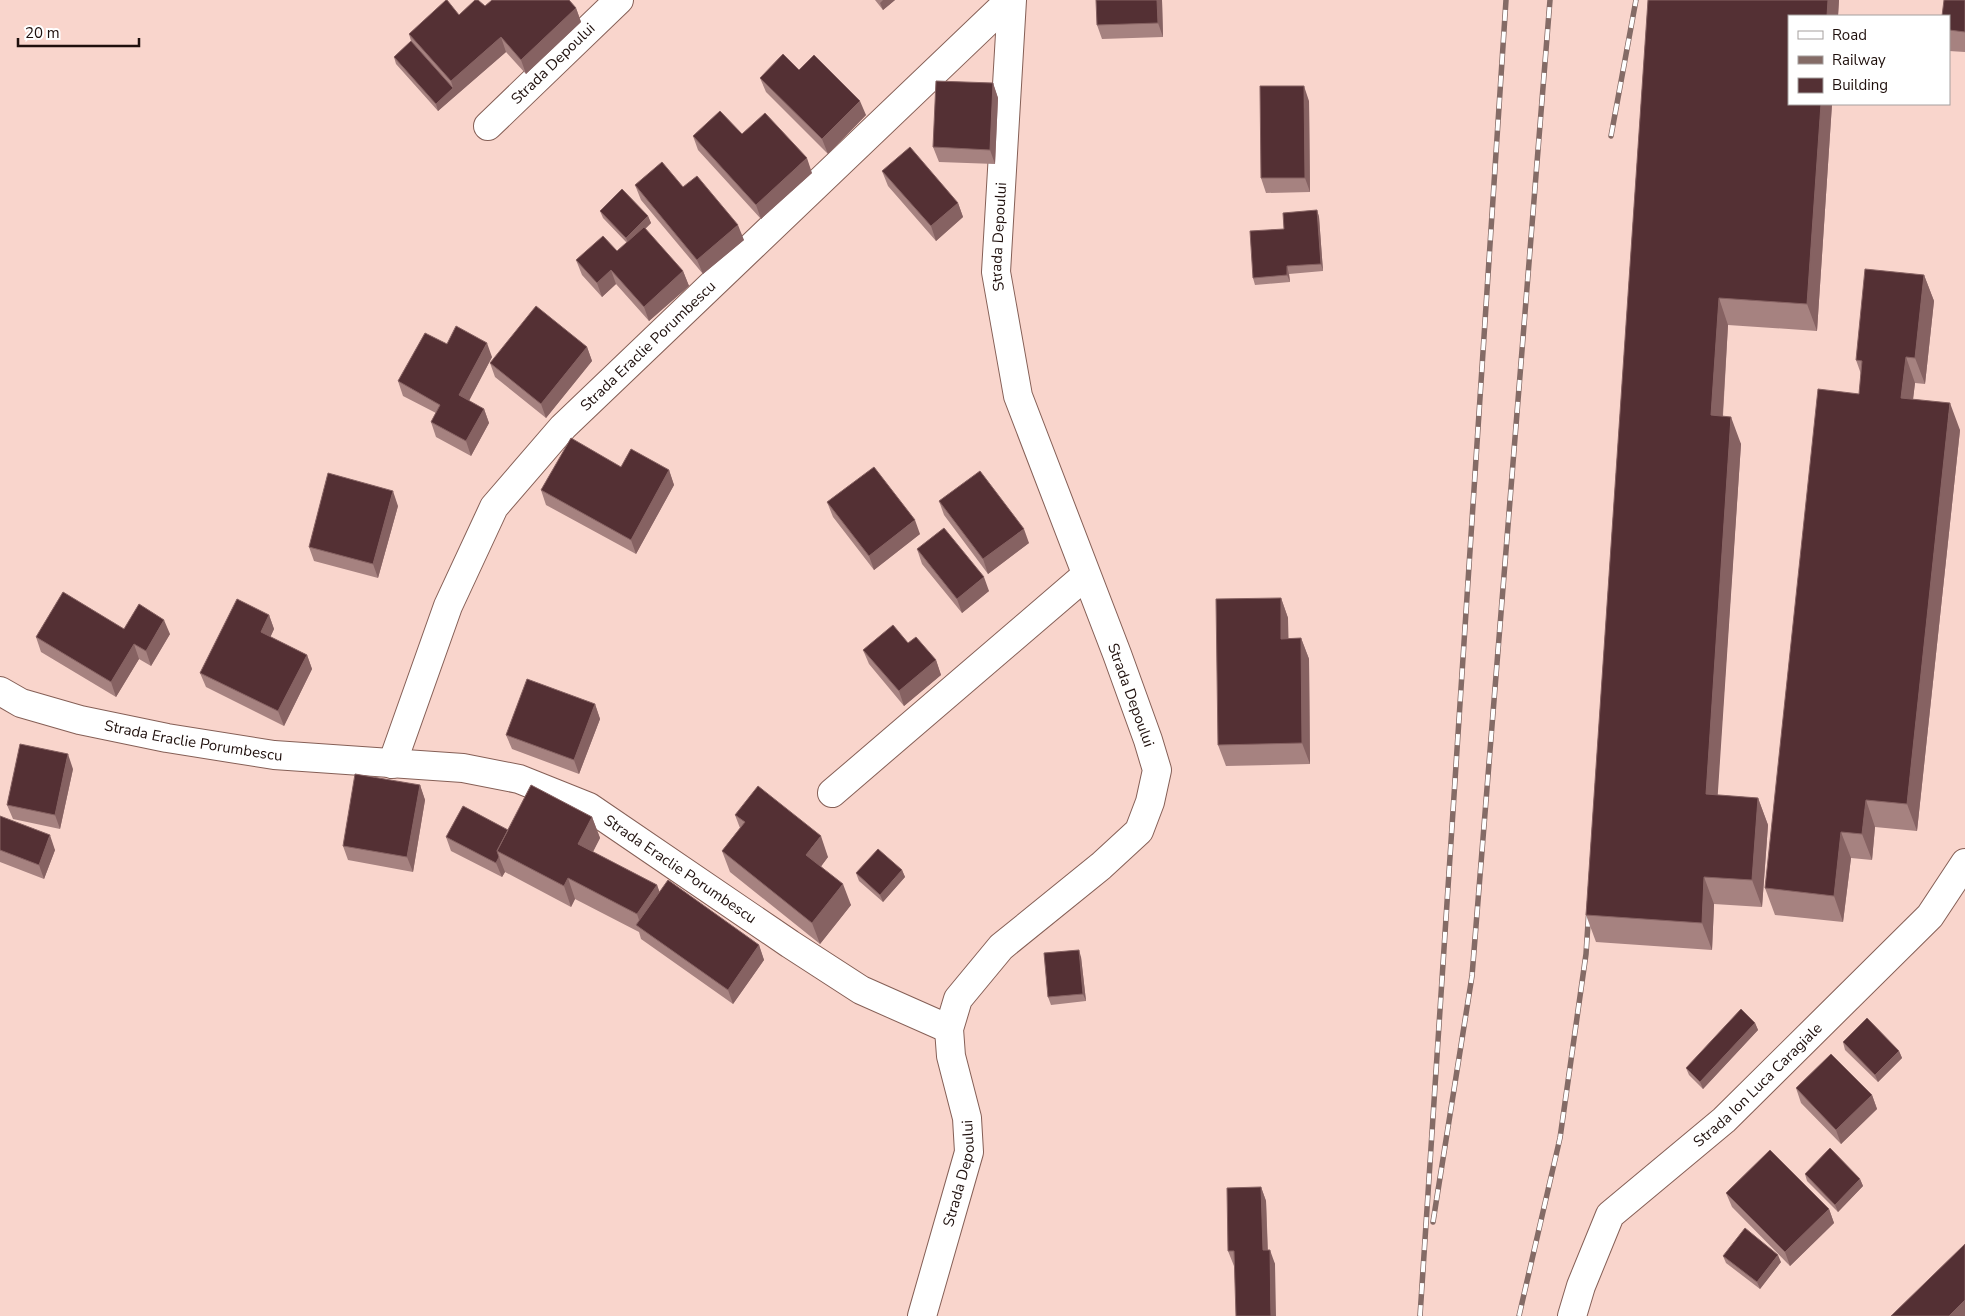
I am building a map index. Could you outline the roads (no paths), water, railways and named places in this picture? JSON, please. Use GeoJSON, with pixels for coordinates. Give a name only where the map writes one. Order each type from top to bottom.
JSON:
{"type":"FeatureCollection","features":[{"type":"Feature","properties":{"kind":"street","name":"Strada Depoului"},"geometry":{"type":"LineString","coordinates":[[488,126],[618,0]]}},
{"type":"Feature","properties":{"kind":"street","name":"Strada Depoului"},"geometry":{"type":"LineString","coordinates":[[922,1316],[969,1152],[967,1118],[951,1056],[949,1029],[958,999],[1001,947],[1101,866],[1139,831],[1150,802],[1156,770],[1148,740],[1018,396],[996,272],[1011,0]]}},
{"type":"Feature","properties":{"kind":"street","name":"Strada Eraclie Porumbescu"},"geometry":{"type":"LineString","coordinates":[[392,764],[448,606],[494,507],[563,427],[1011,0]]}},
{"type":"Feature","properties":{"kind":"street"},"geometry":{"type":"LineString","coordinates":[[832,793],[1085,576]]}},
{"type":"Feature","properties":{"kind":"street","name":"Strada Eraclie Porumbescu"},"geometry":{"type":"LineString","coordinates":[[0,691],[21,703],[80,720],[167,738],[274,755],[463,768],[518,779],[589,807],[782,939],[861,990],[949,1029]]}},
{"type":"Feature","properties":{"kind":"street","name":"Strada Ion Luca Caragiale"},"geometry":{"type":"LineString","coordinates":[[1572,1316],[1581,1286],[1610,1214],[1724,1120],[1930,916],[1965,863]]}},
{"type":"Feature","properties":{"kind":"railway"},"geometry":{"type":"LineString","coordinates":[[1420,1316],[1506,0]]}},
{"type":"Feature","properties":{"kind":"railway"},"geometry":{"type":"LineString","coordinates":[[1433,1222],[1472,976],[1550,0]]}},
{"type":"Feature","properties":{"kind":"railway"},"geometry":{"type":"LineString","coordinates":[[1611,136],[1636,0]]}},
{"type":"Feature","properties":{"kind":"railway"},"geometry":{"type":"LineString","coordinates":[[1519,1316],[1560,1138],[1586,954],[1589,908]]}}]}
